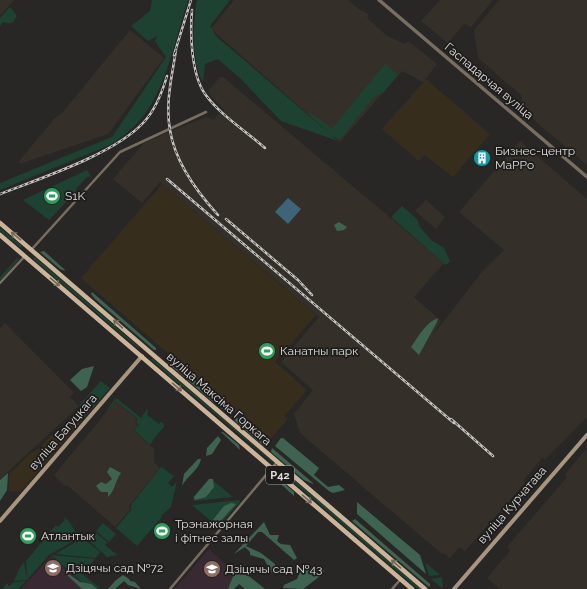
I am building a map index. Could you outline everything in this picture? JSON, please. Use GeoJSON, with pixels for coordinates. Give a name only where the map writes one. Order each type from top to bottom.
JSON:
{"type":"FeatureCollection","features":[{"type":"Feature","properties":{"kind":"main road","name":"вуліца Максіма Горкага"},"geometry":{"type":"LineString","coordinates":[[0,223],[426,589]]}},
{"type":"Feature","properties":{"kind":"main road","name":"вуліца Максіма Горкага"},"geometry":{"type":"LineString","coordinates":[[0,235],[412,589]]}},
{"type":"Feature","properties":{"kind":"main road"},"geometry":{"type":"LineString","coordinates":[[142,356],[147,350]]}},
{"type":"Feature","properties":{"kind":"main road","name":"вуліца Багуцкага"},"geometry":{"type":"LineString","coordinates":[[0,521],[142,356]]}},
{"type":"Feature","properties":{"kind":"main road","name":"вуліца Курчатава"},"geometry":{"type":"LineString","coordinates":[[454,589],[587,435]]}},
{"type":"Feature","properties":{"kind":"street","name":"Гаспадарчая вуліца"},"geometry":{"type":"LineString","coordinates":[[379,0],[587,177]]}},
{"type":"Feature","properties":{"kind":"street"},"geometry":{"type":"LineString","coordinates":[[32,249],[120,152],[206,112]]}},
{"type":"Feature","properties":{"kind":"street"},"geometry":{"type":"LineString","coordinates":[[0,283],[25,256]]}},
{"type":"Feature","properties":{"kind":"street"},"geometry":{"type":"LineString","coordinates":[[170,589],[277,462]]}},
{"type":"Feature","properties":{"kind":"street"},"geometry":{"type":"LineString","coordinates":[[392,589],[400,580]]}},
{"type":"Feature","properties":{"kind":"shaded area"},"geometry":{"type":"Polygon","coordinates":[[[0,0],[14,0],[0,16],[0,0]]]}},
{"type":"Feature","properties":{"kind":"shaded area"},"geometry":{"type":"Polygon","coordinates":[[[234,0],[348,0],[361,11],[362,10],[369,15],[367,18],[387,36],[405,44],[408,41],[437,64],[423,82],[402,71],[340,142],[211,29],[234,0]]]}},
{"type":"Feature","properties":{"kind":"shaded area"},"geometry":{"type":"Polygon","coordinates":[[[440,0],[493,0],[471,27],[464,24],[448,43],[421,21],[440,0]]]}},
{"type":"Feature","properties":{"kind":"shaded area"},"geometry":{"type":"Polygon","coordinates":[[[499,0],[587,0],[587,165],[534,120],[534,118],[521,104],[522,96],[478,58],[474,30],[499,0]]]}},
{"type":"Feature","properties":{"kind":"shaded area"},"geometry":{"type":"Polygon","coordinates":[[[130,30],[164,58],[108,134],[19,164],[20,160],[54,119],[63,112],[130,30]]]}},
{"type":"Feature","properties":{"kind":"shaded area"},"geometry":{"type":"Polygon","coordinates":[[[220,77],[223,77],[444,263],[414,297],[441,321],[433,335],[482,272],[504,250],[459,212],[520,141],[587,199],[587,417],[545,460],[542,458],[523,481],[525,483],[465,551],[459,547],[450,558],[443,553],[442,554],[300,433],[294,414],[313,390],[281,362],[319,317],[160,182],[142,203],[113,179],[144,143],[206,117],[214,120],[218,114],[225,111],[208,91],[220,77]]]}},
{"type":"Feature","properties":{"kind":"shaded area"},"geometry":{"type":"Polygon","coordinates":[[[426,79],[490,134],[453,177],[425,155],[419,161],[382,129],[426,79]]]}},
{"type":"Feature","properties":{"kind":"shaded area"},"geometry":{"type":"Polygon","coordinates":[[[162,184],[316,315],[275,362],[307,390],[284,416],[288,419],[269,441],[81,278],[162,184]]]}},
{"type":"Feature","properties":{"kind":"shaded area"},"geometry":{"type":"Polygon","coordinates":[[[426,200],[445,217],[436,229],[415,211],[426,200]]]}},
{"type":"Feature","properties":{"kind":"shaded area"},"geometry":{"type":"Polygon","coordinates":[[[5,323],[74,393],[70,397],[79,406],[0,479],[0,328],[5,323]]]}},
{"type":"Feature","properties":{"kind":"shaded area"},"geometry":{"type":"Polygon","coordinates":[[[116,401],[137,419],[135,422],[138,425],[133,430],[154,449],[154,462],[160,468],[129,506],[130,510],[115,527],[67,485],[65,487],[54,475],[116,401]]]}},
{"type":"Feature","properties":{"kind":"shaded area"},"geometry":{"type":"Polygon","coordinates":[[[75,419],[80,423],[20,492],[9,491],[9,474],[32,452],[40,448],[51,435],[67,430],[75,419]]]}},
{"type":"Feature","properties":{"kind":"shaded area"},"geometry":{"type":"Polygon","coordinates":[[[587,448],[587,589],[500,589],[487,578],[510,551],[507,547],[567,477],[565,474],[587,448]]]}},
{"type":"Feature","properties":{"kind":"shaded area","name":"Дзіцячы сад №43"},"geometry":{"type":"Polygon","coordinates":[[[209,549],[236,573],[238,577],[227,589],[175,589],[209,549]]]}},
{"type":"Feature","properties":{"kind":"shaded area","name":"Дзіцячы сад №72"},"geometry":{"type":"Polygon","coordinates":[[[51,556],[89,589],[21,589],[51,556]]]}},
{"type":"Feature","properties":{"kind":"green space"},"geometry":{"type":"Polygon","coordinates":[[[152,0],[188,0],[165,75],[152,103],[137,124],[110,145],[0,190],[0,183],[112,137],[166,57],[155,41],[157,36],[148,41],[131,26],[150,11],[152,0]]]}},
{"type":"Feature","properties":{"kind":"green space"},"geometry":{"type":"Polygon","coordinates":[[[197,0],[230,0],[210,26],[216,36],[329,133],[307,113],[311,113],[332,129],[385,64],[398,75],[383,93],[375,96],[340,139],[332,136],[338,141],[281,121],[240,78],[218,59],[205,64],[203,82],[196,64],[194,42],[197,0]]]}},
{"type":"Feature","properties":{"kind":"green space"},"geometry":{"type":"Polygon","coordinates":[[[10,7],[17,16],[13,22],[3,22],[0,26],[0,18],[10,7]]]}},
{"type":"Feature","properties":{"kind":"green space","name":"S1K"},"geometry":{"type":"Polygon","coordinates":[[[87,170],[91,176],[86,178],[76,189],[76,192],[49,220],[23,200],[87,170]]]}},
{"type":"Feature","properties":{"kind":"green space"},"geometry":{"type":"Polygon","coordinates":[[[402,206],[417,219],[420,227],[431,240],[444,248],[450,261],[446,265],[391,217],[402,206]]]}},
{"type":"Feature","properties":{"kind":"green space"},"geometry":{"type":"Polygon","coordinates":[[[339,222],[347,227],[344,230],[337,231],[334,225],[339,222]]]}},
{"type":"Feature","properties":{"kind":"green space"},"geometry":{"type":"Polygon","coordinates":[[[0,228],[22,246],[21,248],[0,231],[0,228]]]}},
{"type":"Feature","properties":{"kind":"green space"},"geometry":{"type":"Polygon","coordinates":[[[44,251],[65,271],[60,269],[40,252],[44,251]]]}},
{"type":"Feature","properties":{"kind":"green space"},"geometry":{"type":"Polygon","coordinates":[[[35,257],[139,347],[139,349],[33,259],[35,257]]]}},
{"type":"Feature","properties":{"kind":"green space"},"geometry":{"type":"Polygon","coordinates":[[[17,258],[19,259],[0,281],[0,277],[17,258]]]}},
{"type":"Feature","properties":{"kind":"green space"},"geometry":{"type":"Polygon","coordinates":[[[92,292],[156,348],[156,350],[154,350],[95,299],[91,294],[92,292]]]}},
{"type":"Feature","properties":{"kind":"green space"},"geometry":{"type":"Polygon","coordinates":[[[438,318],[419,355],[411,347],[426,326],[438,318]]]}},
{"type":"Feature","properties":{"kind":"green space"},"geometry":{"type":"Polygon","coordinates":[[[152,358],[272,461],[272,462],[151,360],[152,358]]]}},
{"type":"Feature","properties":{"kind":"green space"},"geometry":{"type":"Polygon","coordinates":[[[171,360],[216,399],[213,402],[168,363],[171,360]]]}},
{"type":"Feature","properties":{"kind":"green space"},"geometry":{"type":"Polygon","coordinates":[[[94,366],[87,387],[81,391],[70,380],[82,369],[94,366]]]}},
{"type":"Feature","properties":{"kind":"green space"},"geometry":{"type":"Polygon","coordinates":[[[101,381],[110,388],[80,422],[75,417],[81,403],[101,381]]]}},
{"type":"Feature","properties":{"kind":"green space"},"geometry":{"type":"Polygon","coordinates":[[[116,398],[141,418],[147,409],[147,415],[159,424],[161,422],[164,424],[164,427],[150,445],[134,430],[139,425],[136,422],[138,419],[116,401],[106,411],[116,398]]]}},
{"type":"Feature","properties":{"kind":"green space"},"geometry":{"type":"Polygon","coordinates":[[[216,399],[231,412],[226,413],[213,402],[216,399]]]}},
{"type":"Feature","properties":{"kind":"green space"},"geometry":{"type":"Polygon","coordinates":[[[235,416],[268,445],[264,446],[235,421],[235,416]]]}},
{"type":"Feature","properties":{"kind":"green space"},"geometry":{"type":"Polygon","coordinates":[[[221,432],[239,445],[240,450],[221,432]]]}},
{"type":"Feature","properties":{"kind":"green space"},"geometry":{"type":"Polygon","coordinates":[[[218,436],[221,440],[212,454],[206,456],[207,448],[218,436]]]}},
{"type":"Feature","properties":{"kind":"green space"},"geometry":{"type":"Polygon","coordinates":[[[281,438],[283,438],[319,468],[314,475],[328,487],[339,485],[345,490],[333,493],[329,491],[275,446],[281,438]]]}},
{"type":"Feature","properties":{"kind":"green space"},"geometry":{"type":"Polygon","coordinates":[[[272,448],[313,484],[304,480],[271,452],[272,448]]]}},
{"type":"Feature","properties":{"kind":"green space"},"geometry":{"type":"Polygon","coordinates":[[[198,459],[201,459],[200,463],[182,486],[184,474],[198,459]]]}},
{"type":"Feature","properties":{"kind":"green space"},"geometry":{"type":"Polygon","coordinates":[[[110,467],[121,473],[108,497],[108,492],[101,492],[96,486],[101,482],[106,484],[112,479],[107,472],[110,467]]]}},
{"type":"Feature","properties":{"kind":"green space"},"geometry":{"type":"Polygon","coordinates":[[[161,467],[174,476],[168,483],[172,487],[177,481],[171,507],[161,516],[162,517],[137,546],[116,528],[131,510],[131,505],[161,467]]]}},
{"type":"Feature","properties":{"kind":"green space"},"geometry":{"type":"Polygon","coordinates":[[[284,471],[422,589],[418,589],[283,473],[284,471]]]}},
{"type":"Feature","properties":{"kind":"green space"},"geometry":{"type":"Polygon","coordinates":[[[8,473],[7,490],[0,501],[0,480],[8,473]]]}},
{"type":"Feature","properties":{"kind":"green space"},"geometry":{"type":"Polygon","coordinates":[[[273,474],[294,492],[294,496],[271,475],[273,474]]]}},
{"type":"Feature","properties":{"kind":"green space"},"geometry":{"type":"Polygon","coordinates":[[[210,478],[233,497],[194,501],[193,497],[210,478]]]}},
{"type":"Feature","properties":{"kind":"green space"},"geometry":{"type":"Polygon","coordinates":[[[209,479],[213,479],[214,487],[206,497],[195,500],[194,497],[209,479]]]}},
{"type":"Feature","properties":{"kind":"green space"},"geometry":{"type":"Polygon","coordinates":[[[239,500],[240,502],[218,527],[192,505],[239,500]]]}},
{"type":"Feature","properties":{"kind":"green space"},"geometry":{"type":"Polygon","coordinates":[[[357,502],[420,555],[426,574],[357,514],[357,502]]]}},
{"type":"Feature","properties":{"kind":"green space"},"geometry":{"type":"Polygon","coordinates":[[[231,503],[236,504],[217,525],[213,520],[224,506],[231,503]]]}},
{"type":"Feature","properties":{"kind":"green space"},"geometry":{"type":"Polygon","coordinates":[[[64,517],[69,521],[79,538],[49,555],[27,580],[26,561],[56,525],[58,527],[65,520],[64,517]]]}},
{"type":"Feature","properties":{"kind":"green space"},"geometry":{"type":"Polygon","coordinates":[[[355,519],[430,584],[430,586],[429,587],[352,521],[355,519]]]}},
{"type":"Feature","properties":{"kind":"green space"},"geometry":{"type":"Polygon","coordinates":[[[264,522],[270,535],[279,535],[277,541],[281,544],[290,545],[297,558],[294,560],[262,532],[258,532],[246,546],[261,553],[275,564],[276,574],[272,573],[264,559],[250,555],[250,552],[245,547],[234,554],[264,522]]]}},
{"type":"Feature","properties":{"kind":"green space"},"geometry":{"type":"Polygon","coordinates":[[[103,523],[116,534],[109,542],[96,531],[103,523]]]}},
{"type":"Feature","properties":{"kind":"green space"},"geometry":{"type":"Polygon","coordinates":[[[95,532],[107,542],[105,545],[117,555],[107,557],[86,538],[95,532]]]}},
{"type":"Feature","properties":{"kind":"green space"},"geometry":{"type":"Polygon","coordinates":[[[81,539],[84,539],[100,552],[96,558],[55,554],[81,539]]]}},
{"type":"Feature","properties":{"kind":"green space"},"geometry":{"type":"Polygon","coordinates":[[[51,555],[95,559],[82,574],[100,588],[90,589],[51,555]]]}},
{"type":"Feature","properties":{"kind":"green space"},"geometry":{"type":"Polygon","coordinates":[[[24,562],[27,580],[14,581],[19,569],[24,562]]]}},
{"type":"Feature","properties":{"kind":"green space"},"geometry":{"type":"Polygon","coordinates":[[[425,562],[440,575],[429,576],[425,562]]]}},
{"type":"Feature","properties":{"kind":"green space"},"geometry":{"type":"Polygon","coordinates":[[[309,568],[318,571],[324,570],[323,574],[303,589],[283,588],[284,585],[297,579],[300,572],[309,568]]]}},
{"type":"Feature","properties":{"kind":"green space"},"geometry":{"type":"Polygon","coordinates":[[[236,569],[240,569],[265,589],[245,589],[239,584],[234,589],[228,589],[236,569]]]}},
{"type":"Feature","properties":{"kind":"green space"},"geometry":{"type":"Polygon","coordinates":[[[63,570],[80,582],[91,584],[97,589],[82,589],[63,570]]]}},
{"type":"Feature","properties":{"kind":"green space"},"geometry":{"type":"Polygon","coordinates":[[[123,575],[130,581],[135,582],[141,589],[128,585],[124,581],[115,589],[108,589],[123,575]]]}},
{"type":"Feature","properties":{"kind":"green space"},"geometry":{"type":"Polygon","coordinates":[[[442,577],[442,588],[431,579],[442,577]]]}},
{"type":"Feature","properties":{"kind":"green space"},"geometry":{"type":"Polygon","coordinates":[[[26,581],[18,589],[2,589],[7,583],[9,586],[14,582],[26,581]]]}},
{"type":"Feature","properties":{"kind":"water"},"geometry":{"type":"Polygon","coordinates":[[[288,198],[301,209],[288,224],[275,212],[288,198]]]}},
{"type":"Feature","properties":{"kind":"railway"},"geometry":{"type":"LineString","coordinates":[[174,55],[191,0]]}},
{"type":"Feature","properties":{"kind":"railway"},"geometry":{"type":"LineString","coordinates":[[192,10],[192,53],[200,86],[218,109],[265,148]]}},
{"type":"Feature","properties":{"kind":"railway"},"geometry":{"type":"LineString","coordinates":[[176,50],[168,110],[173,142],[188,176],[202,197],[218,215]]}},
{"type":"Feature","properties":{"kind":"railway"},"geometry":{"type":"LineString","coordinates":[[0,194],[56,173],[97,155],[131,134],[152,112],[161,95],[167,76]]}},
{"type":"Feature","properties":{"kind":"railway"},"geometry":{"type":"LineString","coordinates":[[167,179],[454,423]]}},
{"type":"Feature","properties":{"kind":"railway"},"geometry":{"type":"LineString","coordinates":[[226,219],[298,280],[312,295]]}},
{"type":"Feature","properties":{"kind":"railway"},"geometry":{"type":"LineString","coordinates":[[451,419],[493,456]]}},
{"type":"Feature","properties":{"kind":"place","name":"Бизнес-центр МаРРо"},"geometry":{"type":"Point","coordinates":[482,158]}},
{"type":"Feature","properties":{"kind":"place","name":"S1K"},"geometry":{"type":"Point","coordinates":[52,196]}},
{"type":"Feature","properties":{"kind":"place","name":"Канатны парк"},"geometry":{"type":"Point","coordinates":[267,351]}},
{"type":"Feature","properties":{"kind":"place","name":"Трэнажорная і фітнес залы"},"geometry":{"type":"Point","coordinates":[162,531]}},
{"type":"Feature","properties":{"kind":"place","name":"Атлантык"},"geometry":{"type":"Point","coordinates":[28,536]}},
{"type":"Feature","properties":{"kind":"place","name":"Дзіцячы сад №72"},"geometry":{"type":"Point","coordinates":[53,568]}},
{"type":"Feature","properties":{"kind":"place","name":"Дзіцячы сад №43"},"geometry":{"type":"Point","coordinates":[212,569]}}]}
